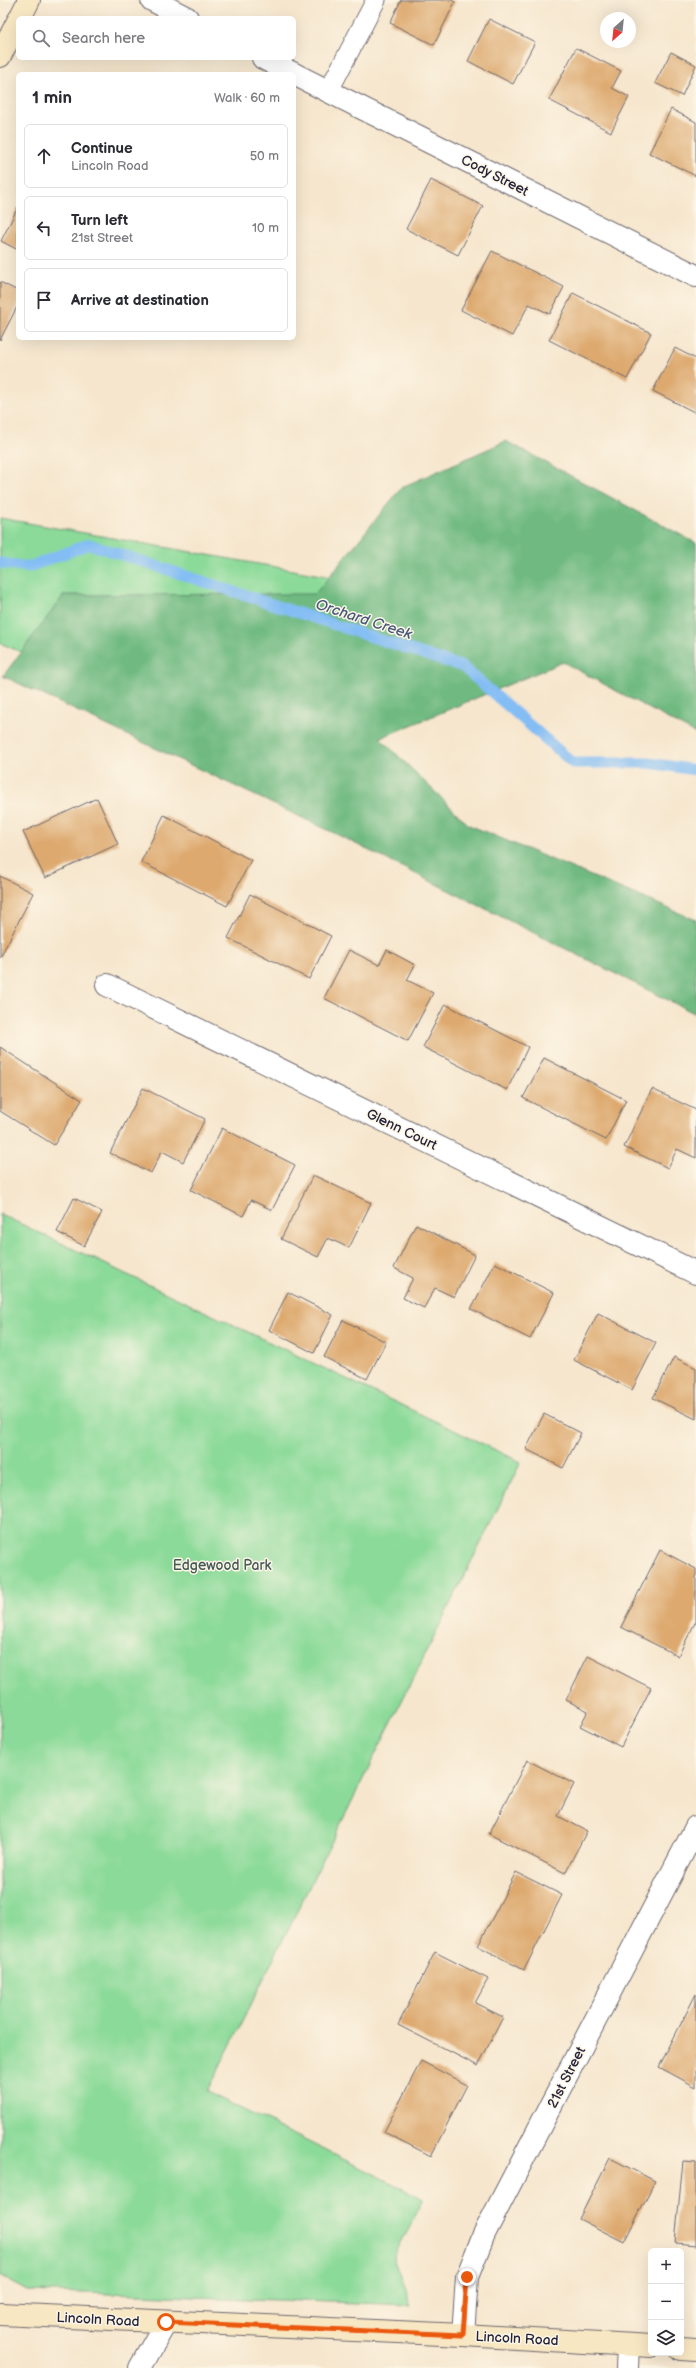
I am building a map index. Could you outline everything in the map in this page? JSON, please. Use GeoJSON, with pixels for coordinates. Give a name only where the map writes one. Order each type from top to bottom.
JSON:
{"type":"FeatureCollection","features":[{"type":"Feature","properties":{"kind":"street"},"geometry":{"type":"LineString","coordinates":[[21,16],[29,0]]}},
{"type":"Feature","properties":{"kind":"street"},"geometry":{"type":"LineString","coordinates":[[152,0],[183,16]]}},
{"type":"Feature","properties":{"kind":"street"},"geometry":{"type":"LineString","coordinates":[[0,56],[16,25]]}},
{"type":"Feature","properties":{"kind":"street","name":"Cody Street"},"geometry":{"type":"LineString","coordinates":[[267,60],[290,72]]}},
{"type":"Feature","properties":{"kind":"street","name":"Cody Street"},"geometry":{"type":"LineString","coordinates":[[296,75],[696,276]]}},
{"type":"Feature","properties":{"kind":"street","name":"Glenn Court"},"geometry":{"type":"LineString","coordinates":[[107,985],[696,1273]]}},
{"type":"Feature","properties":{"kind":"street","name":"21st Street"},"geometry":{"type":"LineString","coordinates":[[463,2335],[467,2277],[484,2234],[696,1827]]}},
{"type":"Feature","properties":{"kind":"street","name":"Lincoln Road"},"geometry":{"type":"LineString","coordinates":[[0,2314],[463,2335],[648,2346]]}},
{"type":"Feature","properties":{"kind":"street"},"geometry":{"type":"LineString","coordinates":[[140,2368],[166,2322]]}},
{"type":"Feature","properties":{"kind":"street"},"geometry":{"type":"LineString","coordinates":[[627,2368],[628,2345]]}},
{"type":"Feature","properties":{"kind":"street"},"geometry":{"type":"LineString","coordinates":[[684,2349],[696,2350]]}},
{"type":"Feature","properties":{"kind":"lane"},"geometry":{"type":"LineString","coordinates":[[328,92],[376,0]]}},
{"type":"Feature","properties":{"kind":"green space"},"geometry":{"type":"Polygon","coordinates":[[[506,441],[696,543],[696,734],[563,662],[380,738],[469,825],[696,920],[696,1014],[334,833],[3,676],[64,595],[315,594],[402,487],[506,441]]]}},
{"type":"Feature","properties":{"kind":"green space"},"geometry":{"type":"Polygon","coordinates":[[[0,518],[405,590],[48,664],[0,643],[0,518]]]}},
{"type":"Feature","properties":{"kind":"green space","name":"Edgewood Park"},"geometry":{"type":"Polygon","coordinates":[[[0,1214],[521,1462],[207,2092],[424,2199],[393,2258],[411,2305],[28,2291],[0,2276],[0,1214]]]}},
{"type":"Feature","properties":{"kind":"building"},"geometry":{"type":"Polygon","coordinates":[[[401,0],[451,0],[455,2],[434,45],[390,23],[401,0]]]}},
{"type":"Feature","properties":{"kind":"building"},"geometry":{"type":"Polygon","coordinates":[[[489,19],[535,42],[513,84],[468,61],[489,19]]]}},
{"type":"Feature","properties":{"kind":"building"},"geometry":{"type":"Polygon","coordinates":[[[576,48],[621,71],[612,88],[629,97],[611,132],[549,100],[576,48]]]}},
{"type":"Feature","properties":{"kind":"building"},"geometry":{"type":"Polygon","coordinates":[[[671,52],[696,65],[682,96],[655,83],[671,52]]]}},
{"type":"Feature","properties":{"kind":"building"},"geometry":{"type":"Polygon","coordinates":[[[671,109],[696,122],[696,176],[649,153],[671,109]]]}},
{"type":"Feature","properties":{"kind":"building"},"geometry":{"type":"Polygon","coordinates":[[[431,180],[483,206],[458,255],[406,229],[431,180]]]}},
{"type":"Feature","properties":{"kind":"building"},"geometry":{"type":"Polygon","coordinates":[[[16,211],[16,249],[1,241],[16,211]]]}},
{"type":"Feature","properties":{"kind":"building"},"geometry":{"type":"Polygon","coordinates":[[[492,251],[564,287],[550,314],[529,304],[512,336],[461,310],[492,251]]]}},
{"type":"Feature","properties":{"kind":"building"},"geometry":{"type":"Polygon","coordinates":[[[0,282],[16,290],[16,309],[0,340],[0,282]]]}},
{"type":"Feature","properties":{"kind":"building"},"geometry":{"type":"Polygon","coordinates":[[[573,293],[651,333],[627,379],[549,340],[573,293]]]}},
{"type":"Feature","properties":{"kind":"building"},"geometry":{"type":"Polygon","coordinates":[[[675,348],[696,359],[696,413],[653,391],[675,348]]]}},
{"type":"Feature","properties":{"kind":"building"},"geometry":{"type":"Polygon","coordinates":[[[97,798],[118,844],[45,878],[23,832],[97,798]]]}},
{"type":"Feature","properties":{"kind":"building"},"geometry":{"type":"Polygon","coordinates":[[[164,815],[251,860],[227,906],[141,862],[164,815]]]}},
{"type":"Feature","properties":{"kind":"building"},"geometry":{"type":"Polygon","coordinates":[[[0,876],[33,893],[0,958],[0,876]]]}},
{"type":"Feature","properties":{"kind":"building"},"geometry":{"type":"Polygon","coordinates":[[[250,894],[331,936],[309,979],[228,938],[250,894]]]}},
{"type":"Feature","properties":{"kind":"building"},"geometry":{"type":"Polygon","coordinates":[[[349,950],[379,965],[387,950],[415,965],[407,980],[433,993],[408,1041],[324,998],[349,950]]]}},
{"type":"Feature","properties":{"kind":"building"},"geometry":{"type":"Polygon","coordinates":[[[445,1004],[528,1047],[507,1090],[423,1047],[445,1004]]]}},
{"type":"Feature","properties":{"kind":"building"},"geometry":{"type":"Polygon","coordinates":[[[0,1047],[82,1100],[54,1145],[0,1111],[0,1047]]]}},
{"type":"Feature","properties":{"kind":"building"},"geometry":{"type":"Polygon","coordinates":[[[544,1058],[626,1100],[606,1140],[523,1098],[544,1058]]]}},
{"type":"Feature","properties":{"kind":"building"},"geometry":{"type":"Polygon","coordinates":[[[143,1088],[205,1119],[183,1162],[162,1151],[151,1173],[110,1153],[143,1088]]]}},
{"type":"Feature","properties":{"kind":"building"},"geometry":{"type":"Polygon","coordinates":[[[652,1089],[696,1110],[696,1158],[677,1149],[668,1168],[624,1147],[652,1089]]]}},
{"type":"Feature","properties":{"kind":"building"},"geometry":{"type":"Polygon","coordinates":[[[222,1128],[295,1165],[272,1210],[251,1200],[243,1216],[191,1190],[222,1128]]]}},
{"type":"Feature","properties":{"kind":"building"},"geometry":{"type":"Polygon","coordinates":[[[313,1175],[371,1203],[349,1248],[328,1238],[318,1257],[281,1239],[313,1175]]]}},
{"type":"Feature","properties":{"kind":"building"},"geometry":{"type":"Polygon","coordinates":[[[74,1198],[102,1212],[84,1246],[57,1232],[74,1198]]]}},
{"type":"Feature","properties":{"kind":"building"},"geometry":{"type":"Polygon","coordinates":[[[416,1224],[475,1255],[454,1297],[435,1288],[424,1308],[403,1298],[413,1278],[394,1268],[416,1224]]]}},
{"type":"Feature","properties":{"kind":"building"},"geometry":{"type":"Polygon","coordinates":[[[495,1263],[554,1293],[530,1339],[471,1309],[495,1263]]]}},
{"type":"Feature","properties":{"kind":"building"},"geometry":{"type":"Polygon","coordinates":[[[288,1292],[333,1315],[314,1353],[269,1330],[288,1292]]]}},
{"type":"Feature","properties":{"kind":"building"},"geometry":{"type":"Polygon","coordinates":[[[598,1313],[656,1343],[632,1390],[574,1360],[598,1313]]]}},
{"type":"Feature","properties":{"kind":"building"},"geometry":{"type":"Polygon","coordinates":[[[343,1320],[386,1342],[367,1379],[324,1357],[343,1320]]]}},
{"type":"Feature","properties":{"kind":"building"},"geometry":{"type":"Polygon","coordinates":[[[674,1357],[696,1368],[696,1419],[653,1398],[674,1357]]]}},
{"type":"Feature","properties":{"kind":"building"},"geometry":{"type":"Polygon","coordinates":[[[544,1414],[581,1433],[563,1468],[526,1449],[544,1414]]]}},
{"type":"Feature","properties":{"kind":"building"},"geometry":{"type":"Polygon","coordinates":[[[660,1550],[696,1569],[696,1621],[678,1656],[621,1627],[660,1550]]]}},
{"type":"Feature","properties":{"kind":"building"},"geometry":{"type":"Polygon","coordinates":[[[588,1656],[651,1688],[621,1747],[580,1726],[588,1711],[566,1700],[588,1656]]]}},
{"type":"Feature","properties":{"kind":"building"},"geometry":{"type":"Polygon","coordinates":[[[527,1760],[574,1784],[558,1816],[587,1831],[565,1873],[489,1834],[527,1760]]]}},
{"type":"Feature","properties":{"kind":"building"},"geometry":{"type":"Polygon","coordinates":[[[516,1872],[562,1895],[524,1970],[478,1946],[516,1872]]]}},
{"type":"Feature","properties":{"kind":"building"},"geometry":{"type":"Polygon","coordinates":[[[435,1952],[488,1979],[475,2003],[503,2017],[478,2066],[398,2025],[435,1952]]]}},
{"type":"Feature","properties":{"kind":"building"},"geometry":{"type":"Polygon","coordinates":[[[696,1994],[696,2087],[659,2067],[696,1994]]]}},
{"type":"Feature","properties":{"kind":"building"},"geometry":{"type":"Polygon","coordinates":[[[421,2061],[467,2085],[431,2156],[384,2132],[421,2061]]]}},
{"type":"Feature","properties":{"kind":"building"},"geometry":{"type":"Polygon","coordinates":[[[610,2158],[655,2181],[624,2242],[579,2219],[610,2158]]]}},
{"type":"Feature","properties":{"kind":"building"},"geometry":{"type":"Polygon","coordinates":[[[683,2161],[696,2162],[696,2245],[675,2243],[683,2161]]]}},
{"type":"Feature","properties":{"kind":"waterway","name":"Orchard Creek"},"geometry":{"type":"LineString","coordinates":[[0,563],[29,567],[89,544],[463,667],[573,763],[649,763],[696,770]]}},
{"type":"Feature","properties":{"kind":"route"},"geometry":{"type":"LineString","coordinates":[[166,2322],[463,2335],[467,2277]]}}]}
